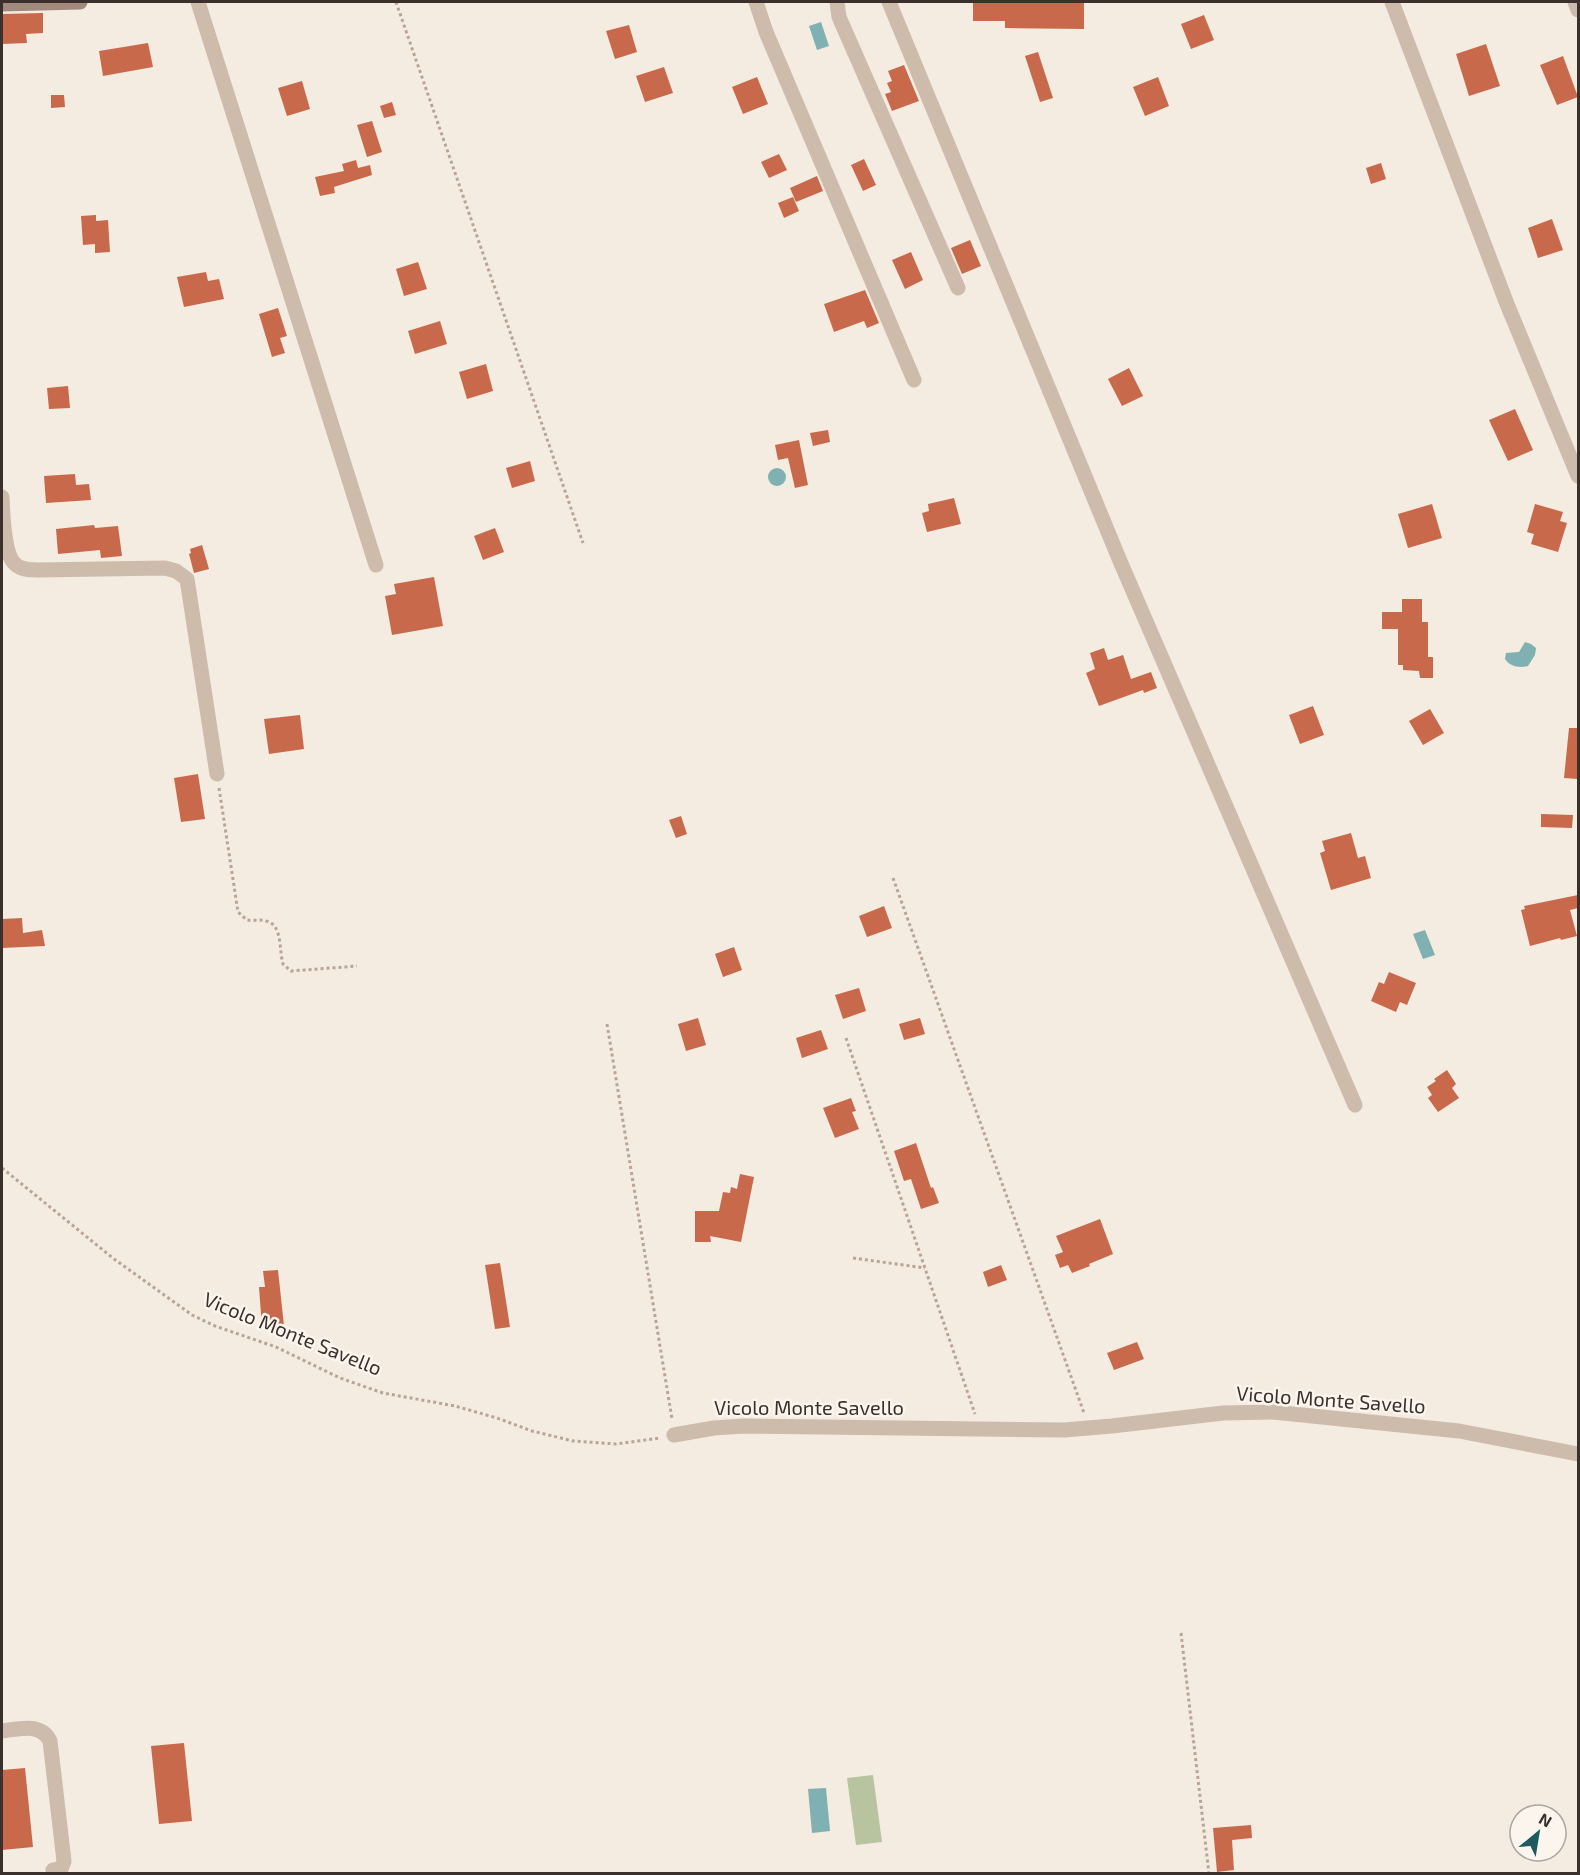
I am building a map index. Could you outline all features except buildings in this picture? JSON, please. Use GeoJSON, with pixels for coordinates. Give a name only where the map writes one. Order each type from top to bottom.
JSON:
{"type":"FeatureCollection","features":[{"type":"Feature","properties":{"kind":"street"},"geometry":{"type":"LineString","coordinates":[[2,4],[80,2]]}},
{"type":"Feature","properties":{"kind":"street"},"geometry":{"type":"LineString","coordinates":[[198,2],[376,565]]}},
{"type":"Feature","properties":{"kind":"street"},"geometry":{"type":"LineString","coordinates":[[756,2],[766,32],[914,380]]}},
{"type":"Feature","properties":{"kind":"street"},"geometry":{"type":"LineString","coordinates":[[837,2],[839,17],[958,288]]}},
{"type":"Feature","properties":{"kind":"street"},"geometry":{"type":"LineString","coordinates":[[889,2],[1120,561],[1355,1105]]}},
{"type":"Feature","properties":{"kind":"street"},"geometry":{"type":"LineString","coordinates":[[1392,2],[1504,296],[1578,476]]}},
{"type":"Feature","properties":{"kind":"street"},"geometry":{"type":"LineString","coordinates":[[1575,2],[1578,10]]}},
{"type":"Feature","properties":{"kind":"street"},"geometry":{"type":"LineString","coordinates":[[2,497],[8,551],[18,567],[38,570],[165,568],[176,571],[187,579],[217,774]]}},
{"type":"Feature","properties":{"kind":"street","name":"Vicolo Monte Savello"},"geometry":{"type":"LineString","coordinates":[[674,1435],[714,1428],[744,1426],[1053,1430],[1223,1413],[1273,1412],[1459,1431],[1578,1454]]}},
{"type":"Feature","properties":{"kind":"street"},"geometry":{"type":"LineString","coordinates":[[2,1731],[35,1728],[49,1737],[64,1861],[61,1869],[53,1870]]}},
{"type":"Feature","properties":{"kind":"path"},"geometry":{"type":"LineString","coordinates":[[396,2],[583,543]]}},
{"type":"Feature","properties":{"kind":"path"},"geometry":{"type":"LineString","coordinates":[[217,774],[238,912],[247,920],[265,920],[273,924],[278,933],[283,964],[291,971],[357,966]]}},
{"type":"Feature","properties":{"kind":"path"},"geometry":{"type":"LineString","coordinates":[[893,878],[1089,1428]]}},
{"type":"Feature","properties":{"kind":"path"},"geometry":{"type":"LineString","coordinates":[[608,1024],[674,1435]]}},
{"type":"Feature","properties":{"kind":"path"},"geometry":{"type":"LineString","coordinates":[[846,1038],[980,1429]]}},
{"type":"Feature","properties":{"kind":"path","name":"Vicolo Monte Savello"},"geometry":{"type":"LineString","coordinates":[[2,1168],[114,1258],[192,1315],[215,1326],[289,1353],[340,1378],[383,1393],[455,1406],[532,1431],[581,1442],[625,1443],[674,1435]]}},
{"type":"Feature","properties":{"kind":"path"},"geometry":{"type":"LineString","coordinates":[[853,1258],[925,1268]]}},
{"type":"Feature","properties":{"kind":"path"},"geometry":{"type":"LineString","coordinates":[[1181,1633],[1209,1874]]}},
{"type":"Feature","properties":{"kind":"green space"},"geometry":{"type":"Polygon","coordinates":[[[873,1775],[882,1842],[856,1845],[847,1778],[873,1775]]]}},
{"type":"Feature","properties":{"kind":"water"},"geometry":{"type":"Polygon","coordinates":[[[821,22],[829,46],[817,50],[809,26],[821,22]]]}},
{"type":"Feature","properties":{"kind":"water"},"geometry":{"type":"Polygon","coordinates":[[[777,468],[783,471],[786,477],[783,483],[777,486],[771,483],[768,477],[771,471],[777,468]]]}},
{"type":"Feature","properties":{"kind":"water"},"geometry":{"type":"Polygon","coordinates":[[[1525,642],[1536,648],[1535,655],[1528,666],[1519,667],[1510,664],[1505,659],[1506,653],[1519,652],[1525,642]]]}},
{"type":"Feature","properties":{"kind":"water"},"geometry":{"type":"Polygon","coordinates":[[[1425,930],[1435,955],[1423,959],[1413,934],[1425,930]]]}},
{"type":"Feature","properties":{"kind":"water"},"geometry":{"type":"Polygon","coordinates":[[[826,1788],[830,1831],[812,1833],[808,1789],[826,1788]]]}}]}
